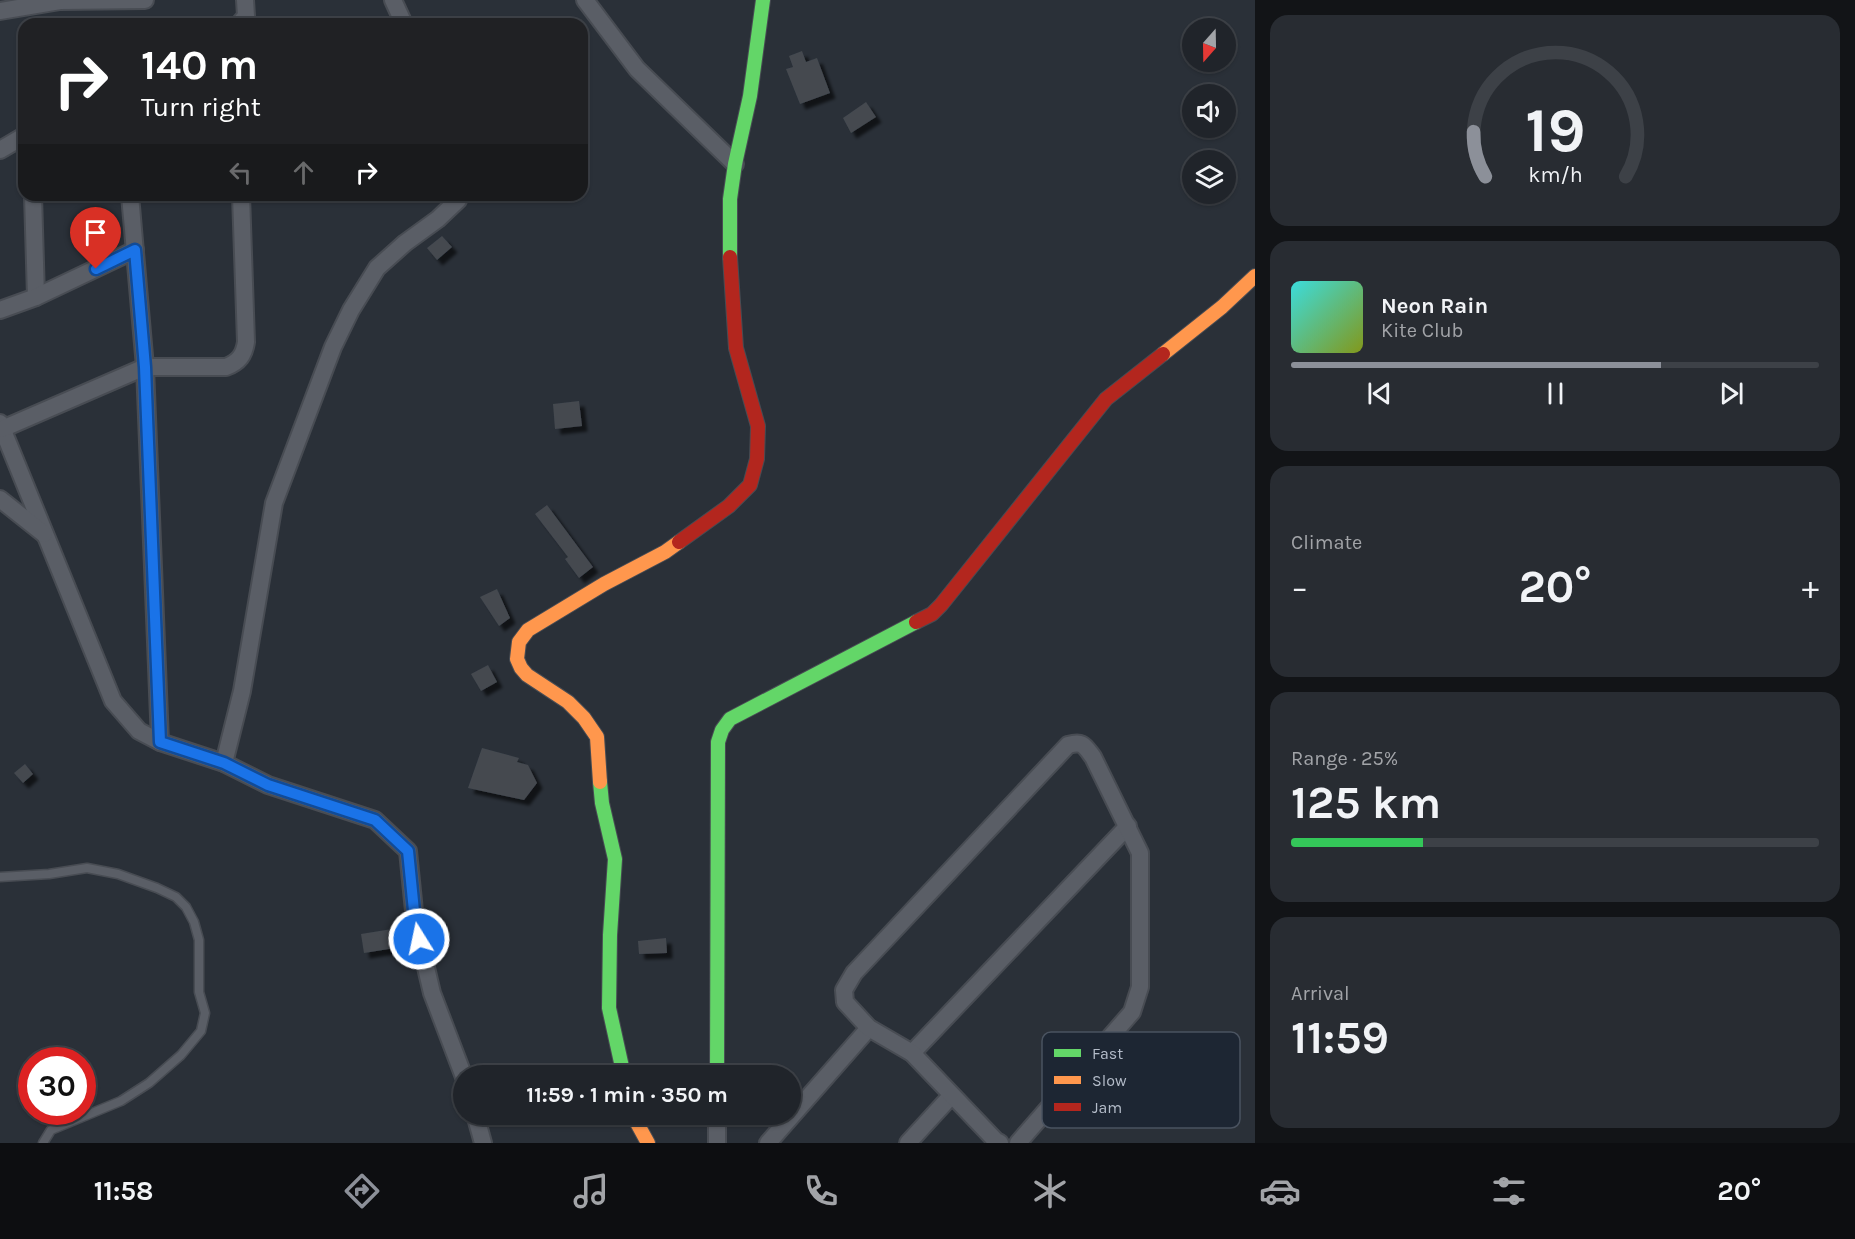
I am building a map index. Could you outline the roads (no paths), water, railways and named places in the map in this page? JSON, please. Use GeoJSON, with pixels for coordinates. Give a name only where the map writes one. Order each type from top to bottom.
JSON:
{"type":"FeatureCollection","features":[{"type":"Feature","properties":{"kind":"main road"},"geometry":{"type":"LineString","coordinates":[[622,1065],[609,1008],[610,935],[615,859],[602,802],[597,737],[584,718],[568,702],[527,675],[521,668],[517,659],[519,642],[528,630],[604,584],[665,552],[729,506],[750,485],[757,459],[759,426],[736,348],[731,285],[730,199],[750,96],[763,0]]}},
{"type":"Feature","properties":{"kind":"main road"},"geometry":{"type":"LineString","coordinates":[[717,1065],[718,742],[722,730],[730,719],[932,614],[1106,399],[1222,307],[1255,276]]}},
{"type":"Feature","properties":{"kind":"main road"},"geometry":{"type":"LineString","coordinates":[[638,1125],[648,1143]]}},
{"type":"Feature","properties":{"kind":"street"},"geometry":{"type":"LineString","coordinates":[[0,11],[60,1],[145,0]]}},
{"type":"Feature","properties":{"kind":"street"},"geometry":{"type":"LineString","coordinates":[[244,18],[245,0]]}},
{"type":"Feature","properties":{"kind":"street"},"geometry":{"type":"LineString","coordinates":[[393,0],[401,18]]}},
{"type":"Feature","properties":{"kind":"street"},"geometry":{"type":"LineString","coordinates":[[585,0],[637,69],[735,164]]}},
{"type":"Feature","properties":{"kind":"street"},"geometry":{"type":"LineString","coordinates":[[0,150],[18,140]]}},
{"type":"Feature","properties":{"kind":"street"},"geometry":{"type":"LineString","coordinates":[[33,201],[36,297]]}},
{"type":"Feature","properties":{"kind":"street"},"geometry":{"type":"LineString","coordinates":[[131,201],[145,367],[160,742]]}},
{"type":"Feature","properties":{"kind":"street"},"geometry":{"type":"LineString","coordinates":[[241,201],[246,342],[245,351],[235,364],[226,367],[145,367],[1,426],[113,701],[139,731],[160,742],[224,763],[268,785],[375,820],[408,851],[415,921],[432,993],[459,1065]]}},
{"type":"Feature","properties":{"kind":"street"},"geometry":{"type":"LineString","coordinates":[[224,763],[242,691],[274,503],[333,347],[351,310],[377,268],[457,201]]}},
{"type":"Feature","properties":{"kind":"street"},"geometry":{"type":"LineString","coordinates":[[0,310],[36,297],[135,250]]}},
{"type":"Feature","properties":{"kind":"street"},"geometry":{"type":"LineString","coordinates":[[0,499],[45,534]]}},
{"type":"Feature","properties":{"kind":"street"},"geometry":{"type":"LineString","coordinates":[[1000,1143],[951,1096],[912,1053],[869,1028],[845,1002],[844,990],[854,973],[1068,745],[1077,743],[1084,746],[1093,757],[1140,853],[1140,987],[1132,1012],[1115,1032]]}},
{"type":"Feature","properties":{"kind":"street"},"geometry":{"type":"LineString","coordinates":[[912,1053],[1128,826]]}},
{"type":"Feature","properties":{"kind":"street"},"geometry":{"type":"LineString","coordinates":[[768,1143],[869,1028]]}},
{"type":"Feature","properties":{"kind":"street"},"geometry":{"type":"LineString","coordinates":[[908,1143],[951,1096]]}},
{"type":"Feature","properties":{"kind":"street"},"geometry":{"type":"LineString","coordinates":[[1018,1143],[1042,1115]]}},
{"type":"Feature","properties":{"kind":"street"},"geometry":{"type":"LineString","coordinates":[[478,1125],[483,1143]]}},
{"type":"Feature","properties":{"kind":"street"},"geometry":{"type":"LineString","coordinates":[[717,1125],[717,1143]]}},
{"type":"Feature","properties":{"kind":"lane"},"geometry":{"type":"LineString","coordinates":[[0,877],[87,868],[118,874],[176,897],[186,907],[194,922],[199,940],[199,992],[205,1013],[201,1031],[181,1055],[149,1083],[121,1101],[51,1130],[43,1143]]}}]}
